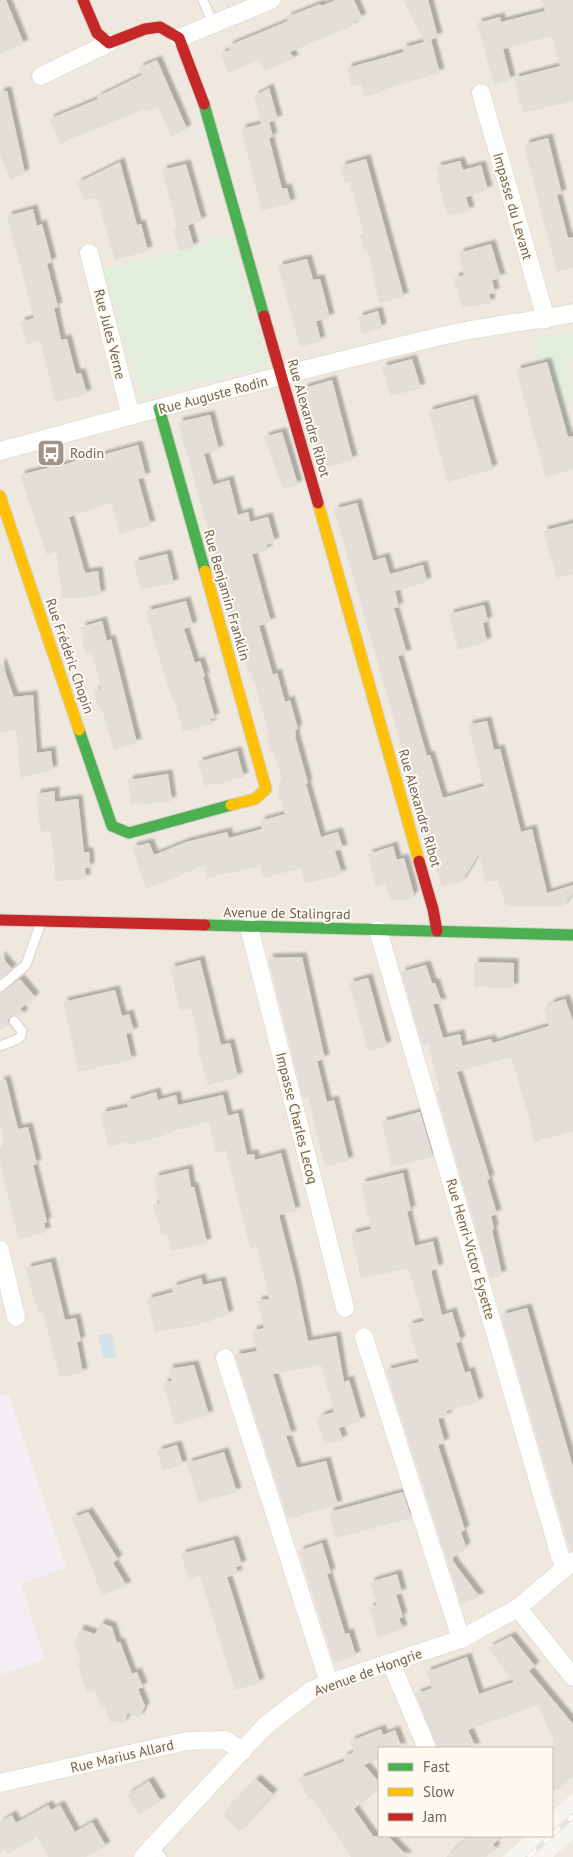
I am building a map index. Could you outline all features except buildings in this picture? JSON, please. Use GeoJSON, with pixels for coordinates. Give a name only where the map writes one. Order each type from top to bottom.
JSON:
{"type":"FeatureCollection","features":[{"type":"Feature","properties":{"kind":"street"},"geometry":{"type":"LineString","coordinates":[[82,0],[97,33],[109,44]]}},
{"type":"Feature","properties":{"kind":"street"},"geometry":{"type":"LineString","coordinates":[[41,76],[145,29],[160,27],[178,38],[271,0]]}},
{"type":"Feature","properties":{"kind":"street","name":"Rue Alexandre Ribot"},"geometry":{"type":"LineString","coordinates":[[178,38],[205,107],[433,909],[437,932]]}},
{"type":"Feature","properties":{"kind":"street","name":"Impasse du Levant"},"geometry":{"type":"LineString","coordinates":[[481,93],[546,319]]}},
{"type":"Feature","properties":{"kind":"street","name":"Rue Jules Verne"},"geometry":{"type":"LineString","coordinates":[[89,253],[131,416]]}},
{"type":"Feature","properties":{"kind":"street","name":"Rue Auguste Rodin"},"geometry":{"type":"LineString","coordinates":[[0,451],[282,376],[447,335],[493,325],[546,319],[573,313]]}},
{"type":"Feature","properties":{"kind":"street","name":"Rue Benjamin Franklin"},"geometry":{"type":"LineString","coordinates":[[112,826],[129,833],[255,799],[266,789],[159,408]]}},
{"type":"Feature","properties":{"kind":"street","name":"Rue Frédéric Chopin"},"geometry":{"type":"LineString","coordinates":[[0,496],[112,826]]}},
{"type":"Feature","properties":{"kind":"street","name":"Avenue de Stalingrad"},"geometry":{"type":"LineString","coordinates":[[0,920],[573,935]]}},
{"type":"Feature","properties":{"kind":"street","name":"Impasse Charles Lecoq"},"geometry":{"type":"LineString","coordinates":[[250,927],[345,1308]]}},
{"type":"Feature","properties":{"kind":"street","name":"Rue Henri-Victor Eysette"},"geometry":{"type":"LineString","coordinates":[[378,930],[560,1556],[569,1564]]}},
{"type":"Feature","properties":{"kind":"street"},"geometry":{"type":"LineString","coordinates":[[0,1250],[16,1317]]}},
{"type":"Feature","properties":{"kind":"street"},"geometry":{"type":"LineString","coordinates":[[364,1336],[461,1639]]}},
{"type":"Feature","properties":{"kind":"street"},"geometry":{"type":"LineString","coordinates":[[225,1358],[329,1683]]}},
{"type":"Feature","properties":{"kind":"street","name":"Avenue de Hongrie"},"geometry":{"type":"LineString","coordinates":[[153,1854],[266,1726],[312,1690],[461,1639],[518,1608],[569,1564]]}},
{"type":"Feature","properties":{"kind":"street"},"geometry":{"type":"LineString","coordinates":[[518,1608],[573,1677]]}},
{"type":"Feature","properties":{"kind":"street"},"geometry":{"type":"LineString","coordinates":[[391,1663],[428,1747]]}},
{"type":"Feature","properties":{"kind":"street","name":"Rue Marius Allard"},"geometry":{"type":"LineString","coordinates":[[0,1783],[187,1741],[225,1740],[243,1750]]}},
{"type":"Feature","properties":{"kind":"lane"},"geometry":{"type":"LineString","coordinates":[[203,0],[213,24]]}},
{"type":"Feature","properties":{"kind":"lane"},"geometry":{"type":"LineString","coordinates":[[0,987],[26,965],[42,921]]}},
{"type":"Feature","properties":{"kind":"lane"},"geometry":{"type":"LineString","coordinates":[[0,975],[9,979]]}},
{"type":"Feature","properties":{"kind":"lane"},"geometry":{"type":"LineString","coordinates":[[0,1046],[21,1036],[22,1031],[14,1021]]}},
{"type":"Feature","properties":{"kind":"shaded area"},"geometry":{"type":"Polygon","coordinates":[[[0,0],[573,0],[573,1793],[553,1811],[553,1747],[378,1747],[378,1837],[525,1837],[503,1857],[0,1857],[0,0]]]}},
{"type":"Feature","properties":{"kind":"shaded area"},"geometry":{"type":"Polygon","coordinates":[[[111,1333],[116,1357],[104,1359],[98,1335],[111,1333]]]}},
{"type":"Feature","properties":{"kind":"shaded area"},"geometry":{"type":"Polygon","coordinates":[[[9,1394],[66,1568],[21,1584],[45,1660],[0,1674],[0,1395],[9,1394]]]}},
{"type":"Feature","properties":{"kind":"shaded area"},"geometry":{"type":"Polygon","coordinates":[[[573,1839],[573,1857],[553,1857],[573,1839]]]}},
{"type":"Feature","properties":{"kind":"green space"},"geometry":{"type":"Polygon","coordinates":[[[231,235],[268,366],[141,397],[103,270],[231,235]]]}},
{"type":"Feature","properties":{"kind":"green space"},"geometry":{"type":"Polygon","coordinates":[[[573,332],[573,358],[569,360],[573,396],[568,405],[571,425],[569,433],[548,361],[539,362],[535,338],[573,332]]]}},
{"type":"Feature","properties":{"kind":"railway"},"geometry":{"type":"LineString","coordinates":[[553,1834],[573,1816]]}},
{"type":"Feature","properties":{"kind":"railway"},"geometry":{"type":"LineString","coordinates":[[528,1857],[550,1837]]}},
{"type":"Feature","properties":{"kind":"traffic: fast"},"geometry":{"type":"LineString","coordinates":[[204,104],[264,316]]}},
{"type":"Feature","properties":{"kind":"traffic: fast"},"geometry":{"type":"LineString","coordinates":[[159,408],[205,571]]}},
{"type":"Feature","properties":{"kind":"traffic: fast"},"geometry":{"type":"LineString","coordinates":[[79,730],[112,826],[129,833],[231,805]]}},
{"type":"Feature","properties":{"kind":"traffic: fast"},"geometry":{"type":"LineString","coordinates":[[205,925],[573,935]]}},
{"type":"Feature","properties":{"kind":"traffic: slow"},"geometry":{"type":"LineString","coordinates":[[0,496],[79,730]]}},
{"type":"Feature","properties":{"kind":"traffic: slow"},"geometry":{"type":"LineString","coordinates":[[318,503],[419,861]]}},
{"type":"Feature","properties":{"kind":"traffic: slow"},"geometry":{"type":"LineString","coordinates":[[205,571],[266,789],[255,799],[231,805]]}},
{"type":"Feature","properties":{"kind":"traffic: jam"},"geometry":{"type":"LineString","coordinates":[[83,0],[97,33],[109,43],[145,29],[160,27],[179,38],[204,104]]}},
{"type":"Feature","properties":{"kind":"traffic: jam"},"geometry":{"type":"LineString","coordinates":[[264,316],[318,503]]}},
{"type":"Feature","properties":{"kind":"traffic: jam"},"geometry":{"type":"LineString","coordinates":[[419,861],[433,909],[437,931]]}},
{"type":"Feature","properties":{"kind":"traffic: jam"},"geometry":{"type":"LineString","coordinates":[[0,920],[205,925]]}},
{"type":"Feature","properties":{"kind":"place","name":"Rodin"},"geometry":{"type":"Point","coordinates":[51,453]}}]}
